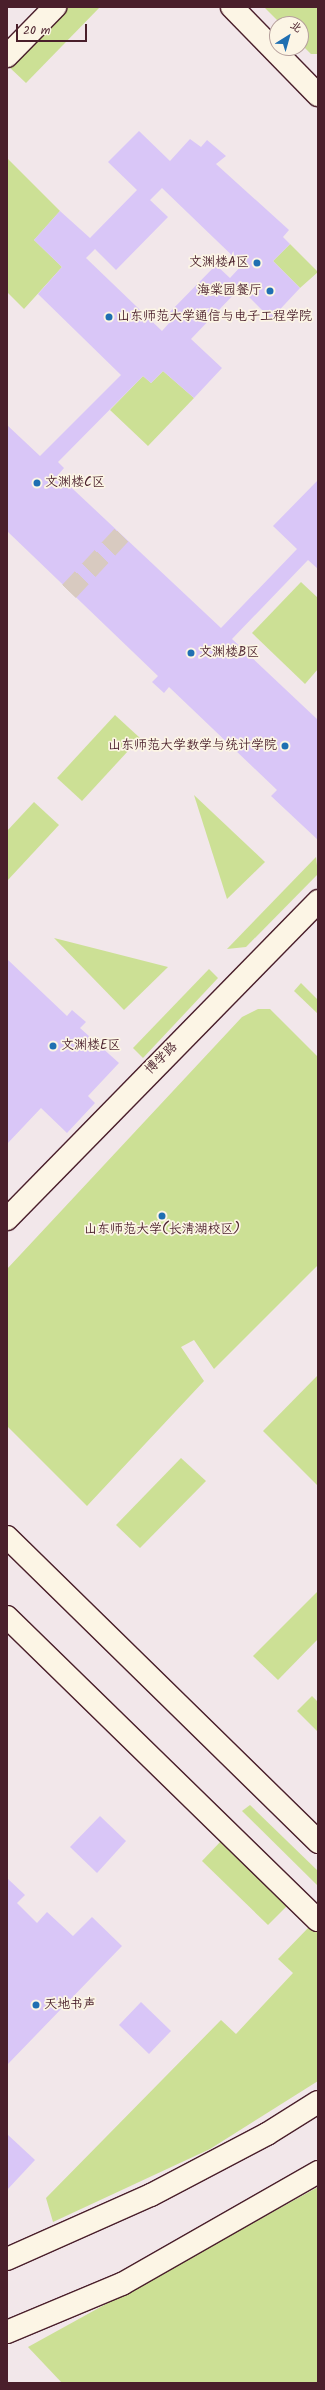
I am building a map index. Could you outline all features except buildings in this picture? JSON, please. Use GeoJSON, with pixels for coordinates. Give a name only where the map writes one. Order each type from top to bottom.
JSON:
{"type":"FeatureCollection","features":[{"type":"Feature","properties":{"kind":"street"},"geometry":{"type":"LineString","coordinates":[[7,56],[55,7]]}},
{"type":"Feature","properties":{"kind":"street"},"geometry":{"type":"LineString","coordinates":[[232,7],[318,94]]}},
{"type":"Feature","properties":{"kind":"street","name":"博学路"},"geometry":{"type":"LineString","coordinates":[[7,1219],[318,901]]}},
{"type":"Feature","properties":{"kind":"street"},"geometry":{"type":"LineString","coordinates":[[7,1537],[318,1842]]}},
{"type":"Feature","properties":{"kind":"street"},"geometry":{"type":"LineString","coordinates":[[7,1617],[318,1920]]}},
{"type":"Feature","properties":{"kind":"street"},"geometry":{"type":"LineString","coordinates":[[7,2260],[151,2195],[267,2134],[318,2102]]}},
{"type":"Feature","properties":{"kind":"street"},"geometry":{"type":"LineString","coordinates":[[7,2332],[122,2284],[318,2172]]}},
{"type":"Feature","properties":{"kind":"shaded area","name":"山东师范大学(长清湖校区)"},"geometry":{"type":"Polygon","coordinates":[[[7,7],[318,7],[318,2383],[7,2383],[7,7]]]}},
{"type":"Feature","properties":{"kind":"green space"},"geometry":{"type":"Polygon","coordinates":[[[65,7],[100,7],[26,83],[7,65],[65,7]]]}},
{"type":"Feature","properties":{"kind":"green space"},"geometry":{"type":"Polygon","coordinates":[[[264,7],[318,7],[318,54],[311,54],[309,52],[309,16],[273,16],[264,7]]]}},
{"type":"Feature","properties":{"kind":"green space"},"geometry":{"type":"Polygon","coordinates":[[[7,158],[60,211],[34,240],[62,267],[24,309],[7,292],[7,158]]]}},
{"type":"Feature","properties":{"kind":"green space"},"geometry":{"type":"Polygon","coordinates":[[[290,244],[318,272],[300,288],[273,261],[290,244]]]}},
{"type":"Feature","properties":{"kind":"green space"},"geometry":{"type":"Polygon","coordinates":[[[163,371],[194,398],[148,446],[110,410],[143,376],[151,383],[163,371]]]}},
{"type":"Feature","properties":{"kind":"green space"},"geometry":{"type":"Polygon","coordinates":[[[301,582],[318,598],[318,669],[305,684],[252,633],[301,582]]]}},
{"type":"Feature","properties":{"kind":"green space"},"geometry":{"type":"Polygon","coordinates":[[[115,715],[140,738],[82,801],[57,778],[115,715]]]}},
{"type":"Feature","properties":{"kind":"green space"},"geometry":{"type":"Polygon","coordinates":[[[194,795],[265,862],[227,899],[194,795]]]}},
{"type":"Feature","properties":{"kind":"green space"},"geometry":{"type":"Polygon","coordinates":[[[34,802],[59,825],[7,881],[7,831],[34,802]]]}},
{"type":"Feature","properties":{"kind":"green space"},"geometry":{"type":"Polygon","coordinates":[[[316,857],[318,874],[246,947],[227,949],[316,857]]]}},
{"type":"Feature","properties":{"kind":"green space"},"geometry":{"type":"Polygon","coordinates":[[[54,938],[168,967],[124,1010],[54,938]]]}},
{"type":"Feature","properties":{"kind":"green space"},"geometry":{"type":"Polygon","coordinates":[[[209,969],[218,978],[143,1058],[133,1048],[209,969]]]}},
{"type":"Feature","properties":{"kind":"green space"},"geometry":{"type":"Polygon","coordinates":[[[301,983],[318,1000],[318,1014],[294,991],[301,983]]]}},
{"type":"Feature","properties":{"kind":"green space"},"geometry":{"type":"Polygon","coordinates":[[[258,1009],[270,1009],[318,1057],[318,1265],[214,1369],[194,1340],[181,1347],[204,1381],[87,1506],[7,1426],[7,1269],[242,1017],[258,1009]]]}},
{"type":"Feature","properties":{"kind":"green space"},"geometry":{"type":"Polygon","coordinates":[[[318,1375],[318,1486],[263,1431],[318,1375]]]}},
{"type":"Feature","properties":{"kind":"green space"},"geometry":{"type":"Polygon","coordinates":[[[181,1458],[206,1481],[140,1548],[116,1525],[181,1458]]]}},
{"type":"Feature","properties":{"kind":"green space"},"geometry":{"type":"Polygon","coordinates":[[[318,1591],[318,1639],[278,1680],[253,1656],[318,1591]]]}},
{"type":"Feature","properties":{"kind":"green space"},"geometry":{"type":"Polygon","coordinates":[[[312,1696],[318,1702],[318,1732],[297,1711],[312,1696]]]}},
{"type":"Feature","properties":{"kind":"green space"},"geometry":{"type":"Polygon","coordinates":[[[250,1805],[318,1871],[318,1886],[242,1811],[250,1805]]]}},
{"type":"Feature","properties":{"kind":"green space"},"geometry":{"type":"Polygon","coordinates":[[[222,1840],[288,1905],[268,1925],[202,1861],[222,1840]]]}},
{"type":"Feature","properties":{"kind":"green space"},"geometry":{"type":"Polygon","coordinates":[[[310,1926],[318,1933],[318,2081],[210,2149],[53,2222],[46,2198],[221,2020],[236,2034],[293,1973],[278,1959],[310,1926]]]}},
{"type":"Feature","properties":{"kind":"green space"},"geometry":{"type":"Polygon","coordinates":[[[318,2187],[318,2383],[62,2383],[28,2347],[318,2187]]]}},
{"type":"Feature","properties":{"kind":"tunnel"},"geometry":{"type":"LineString","coordinates":[[69,591],[122,534]]}},
{"type":"Feature","properties":{"kind":"place","name":"文渊楼A区"},"geometry":{"type":"Point","coordinates":[257,263]}},
{"type":"Feature","properties":{"kind":"place","name":"海棠园餐厅"},"geometry":{"type":"Point","coordinates":[270,291]}},
{"type":"Feature","properties":{"kind":"place","name":"山东师范大学通信与电子工程学院"},"geometry":{"type":"Point","coordinates":[109,317]}},
{"type":"Feature","properties":{"kind":"place","name":"文渊楼C区"},"geometry":{"type":"Point","coordinates":[37,483]}},
{"type":"Feature","properties":{"kind":"place","name":"文渊楼B区"},"geometry":{"type":"Point","coordinates":[191,653]}},
{"type":"Feature","properties":{"kind":"place","name":"山东师范大学数学与统计学院"},"geometry":{"type":"Point","coordinates":[285,746]}},
{"type":"Feature","properties":{"kind":"place","name":"文渊楼E区"},"geometry":{"type":"Point","coordinates":[53,1046]}},
{"type":"Feature","properties":{"kind":"place","name":"山东师范大学(长清湖校区)"},"geometry":{"type":"Point","coordinates":[162,1216]}},
{"type":"Feature","properties":{"kind":"place","name":"天地书声"},"geometry":{"type":"Point","coordinates":[36,2005]}}]}
